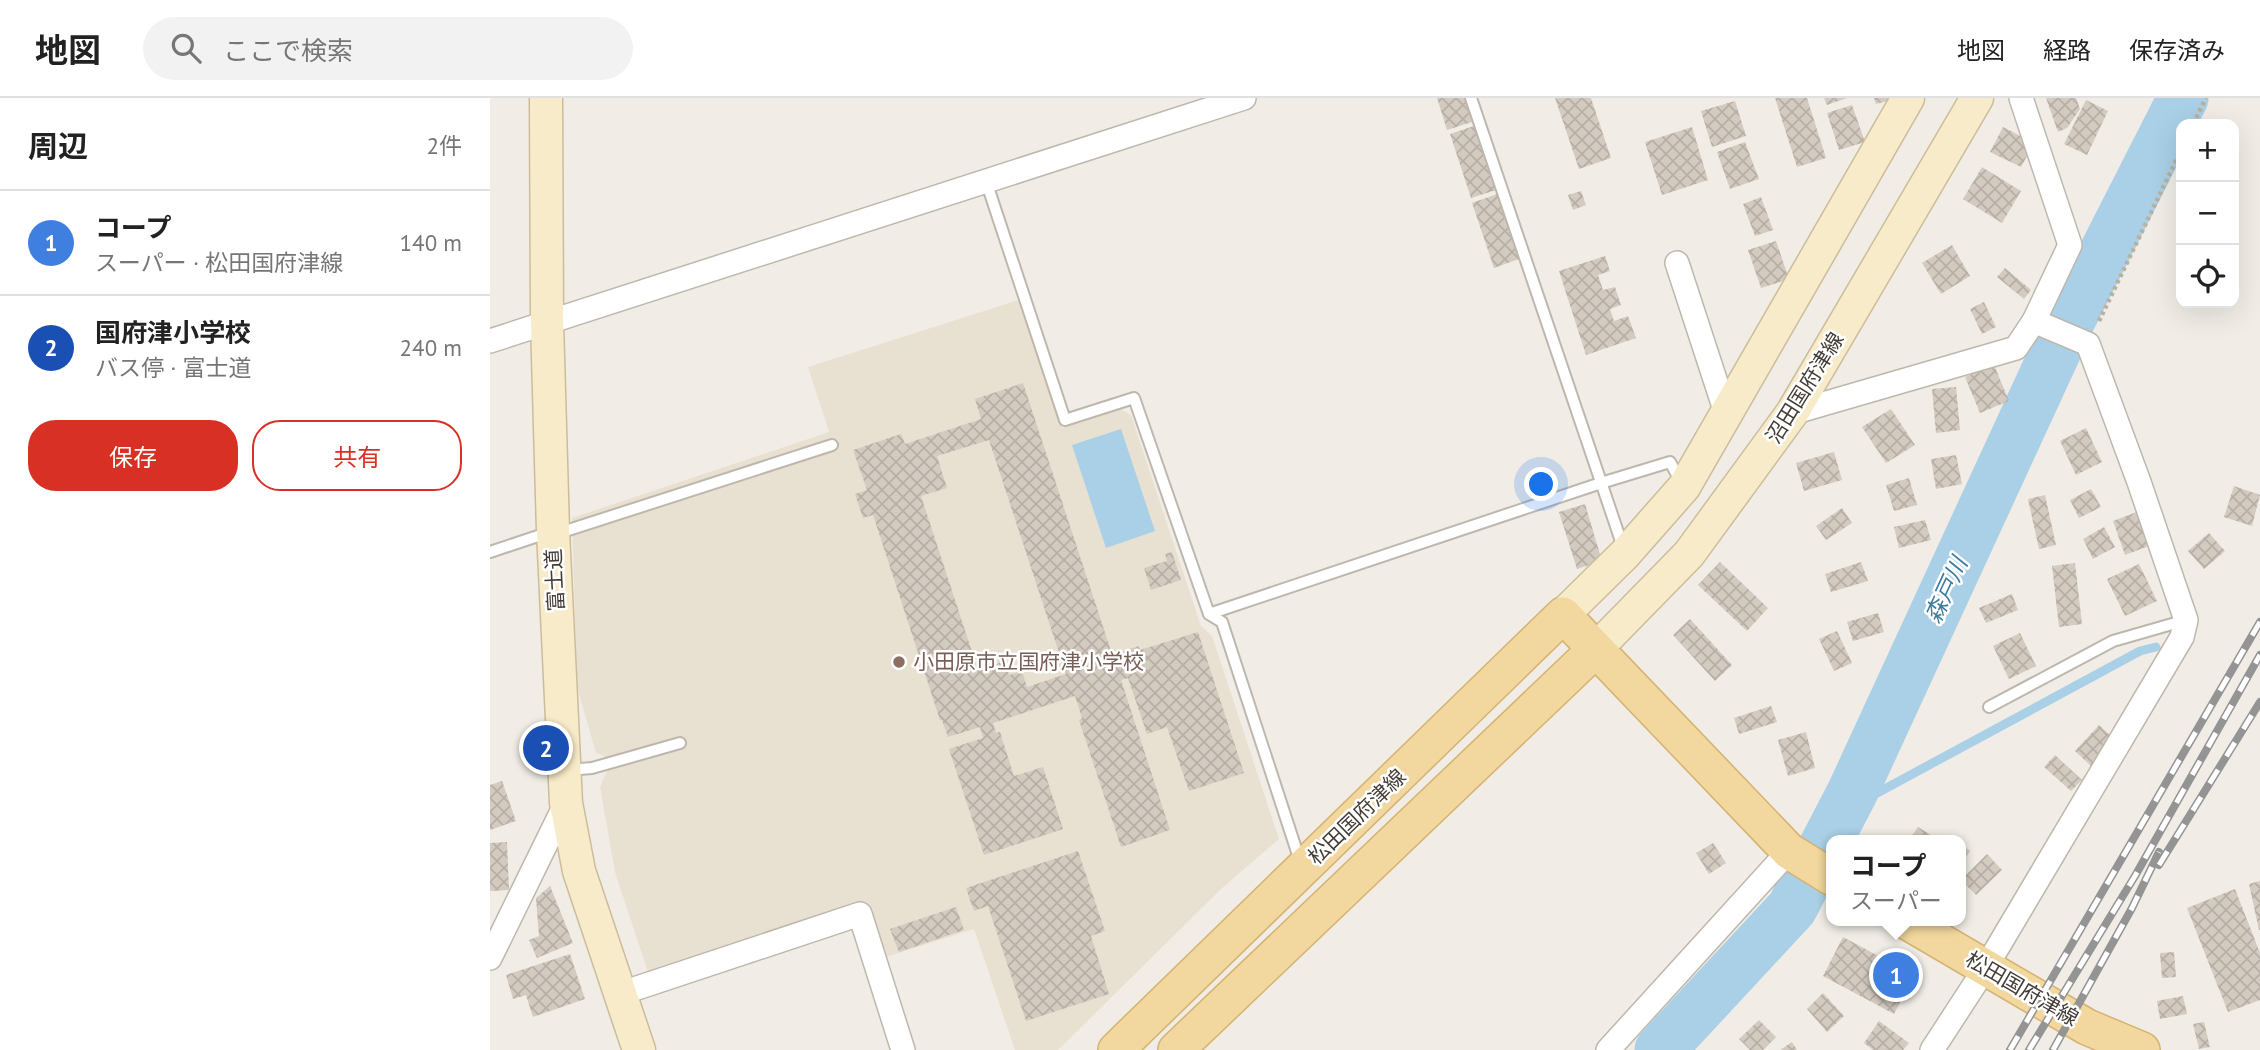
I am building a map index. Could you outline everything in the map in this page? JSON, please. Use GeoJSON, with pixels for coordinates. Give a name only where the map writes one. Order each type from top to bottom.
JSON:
{"type":"FeatureCollection","features":[{"type":"Feature","properties":{"kind":"main road","name":"富士道"},"geometry":{"type":"LineString","coordinates":[[546,98],[547,322],[553,533],[566,803],[579,871],[639,1050]]}},
{"type":"Feature","properties":{"kind":"main road"},"geometry":{"type":"LineString","coordinates":[[1826,874],[1793,853],[1563,615],[1625,554],[1684,487],[1908,98]]}},
{"type":"Feature","properties":{"kind":"main road","name":"沼田国府津線"},"geometry":{"type":"LineString","coordinates":[[1595,650],[1689,554],[1792,413],[1977,98]]}},
{"type":"Feature","properties":{"kind":"main road","name":"松田国府津線"},"geometry":{"type":"LineString","coordinates":[[1116,1050],[1563,615]]}},
{"type":"Feature","properties":{"kind":"main road","name":"松田国府津線"},"geometry":{"type":"LineString","coordinates":[[1176,1050],[1595,650]]}},
{"type":"Feature","properties":{"kind":"main road","name":"松田国府津線"},"geometry":{"type":"LineString","coordinates":[[1915,926],[2087,1027],[2128,1048]]}},
{"type":"Feature","properties":{"kind":"street"},"geometry":{"type":"LineString","coordinates":[[490,341],[1244,98]]}},
{"type":"Feature","properties":{"kind":"street"},"geometry":{"type":"LineString","coordinates":[[1792,413],[2016,348],[2034,321],[2070,245],[2021,98]]}},
{"type":"Feature","properties":{"kind":"street"},"geometry":{"type":"LineString","coordinates":[[1677,263],[1727,413]]}},
{"type":"Feature","properties":{"kind":"street"},"geometry":{"type":"LineString","coordinates":[[1932,1050],[1986,967],[2186,633],[2139,482],[2088,344],[2034,321]]}},
{"type":"Feature","properties":{"kind":"street"},"geometry":{"type":"LineString","coordinates":[[490,958],[566,803]]}},
{"type":"Feature","properties":{"kind":"street"},"geometry":{"type":"LineString","coordinates":[[1608,1050],[1793,853]]}},
{"type":"Feature","properties":{"kind":"street"},"geometry":{"type":"LineString","coordinates":[[619,994],[860,914],[903,1050]]}},
{"type":"Feature","properties":{"kind":"lane"},"geometry":{"type":"LineString","coordinates":[[1471,98],[1625,554]]}},
{"type":"Feature","properties":{"kind":"lane"},"geometry":{"type":"LineString","coordinates":[[986,181],[1065,420],[1135,398],[1209,614],[1222,622],[1303,870]]}},
{"type":"Feature","properties":{"kind":"lane"},"geometry":{"type":"LineString","coordinates":[[490,552],[832,445]]}},
{"type":"Feature","properties":{"kind":"lane"},"geometry":{"type":"LineString","coordinates":[[1209,614],[1670,462],[1684,487]]}},
{"type":"Feature","properties":{"kind":"lane"},"geometry":{"type":"LineString","coordinates":[[1989,707],[2113,640],[2186,633]]}},
{"type":"Feature","properties":{"kind":"lane"},"geometry":{"type":"LineString","coordinates":[[565,770],[592,768],[680,743]]}},
{"type":"Feature","properties":{"kind":"path"},"geometry":{"type":"LineString","coordinates":[[2196,119],[2206,98]]}},
{"type":"Feature","properties":{"kind":"path"},"geometry":{"type":"LineString","coordinates":[[2088,344],[2176,159]]}},
{"type":"Feature","properties":{"kind":"shaded area","name":"小田原市立国府津小学校"},"geometry":{"type":"Polygon","coordinates":[[[1019,300],[1062,428],[1120,409],[1131,415],[1201,626],[1212,636],[1279,839],[1221,889],[1058,1050],[1015,1050],[974,929],[883,958],[866,906],[649,975],[615,872],[600,787],[607,771],[604,756],[596,753],[577,687],[572,518],[829,432],[808,367],[1019,300]]]}},
{"type":"Feature","properties":{"kind":"water"},"geometry":{"type":"Polygon","coordinates":[[[1121,429],[1155,531],[1106,548],[1072,445],[1121,429]]]}},
{"type":"Feature","properties":{"kind":"building"},"geometry":{"type":"Polygon","coordinates":[[[1437,98],[1465,98],[1472,122],[1447,130],[1437,98]]]}},
{"type":"Feature","properties":{"kind":"building"},"geometry":{"type":"Polygon","coordinates":[[[1555,98],[1591,98],[1611,158],[1579,169],[1555,98]]]}},
{"type":"Feature","properties":{"kind":"building"},"geometry":{"type":"Polygon","coordinates":[[[1775,98],[1807,98],[1826,158],[1797,167],[1775,98]]]}},
{"type":"Feature","properties":{"kind":"building"},"geometry":{"type":"Polygon","coordinates":[[[1824,98],[1847,98],[1827,105],[1824,98]]]}},
{"type":"Feature","properties":{"kind":"building"},"geometry":{"type":"Polygon","coordinates":[[[1874,98],[1895,98],[1895,99],[1876,104],[1874,98]]]}},
{"type":"Feature","properties":{"kind":"building"},"geometry":{"type":"Polygon","coordinates":[[[2046,98],[2076,98],[2080,109],[2067,128],[2058,132],[2046,98]]]}},
{"type":"Feature","properties":{"kind":"building"},"geometry":{"type":"Polygon","coordinates":[[[2086,100],[2108,111],[2087,155],[2064,144],[2086,100]]]}},
{"type":"Feature","properties":{"kind":"building"},"geometry":{"type":"Polygon","coordinates":[[[1735,101],[1746,136],[1712,147],[1701,111],[1735,101]]]}},
{"type":"Feature","properties":{"kind":"building"},"geometry":{"type":"Polygon","coordinates":[[[1852,105],[1865,142],[1839,150],[1827,113],[1852,105]]]}},
{"type":"Feature","properties":{"kind":"building"},"geometry":{"type":"Polygon","coordinates":[[[1474,126],[1496,190],[1471,198],[1450,134],[1474,126]]]}},
{"type":"Feature","properties":{"kind":"building"},"geometry":{"type":"Polygon","coordinates":[[[1692,127],[1708,180],[1662,195],[1645,142],[1692,127]]]}},
{"type":"Feature","properties":{"kind":"building"},"geometry":{"type":"Polygon","coordinates":[[[2003,127],[2034,143],[2021,167],[1990,152],[2003,127]]]}},
{"type":"Feature","properties":{"kind":"building"},"geometry":{"type":"Polygon","coordinates":[[[1745,142],[1759,179],[1730,189],[1717,152],[1745,142]]]}},
{"type":"Feature","properties":{"kind":"building"},"geometry":{"type":"Polygon","coordinates":[[[1982,167],[2021,191],[2002,223],[1963,199],[1982,167]]]}},
{"type":"Feature","properties":{"kind":"building"},"geometry":{"type":"Polygon","coordinates":[[[1581,191],[1586,205],[1573,210],[1568,195],[1581,191]]]}},
{"type":"Feature","properties":{"kind":"building"},"geometry":{"type":"Polygon","coordinates":[[[1497,194],[1519,259],[1494,268],[1472,203],[1497,194]]]}},
{"type":"Feature","properties":{"kind":"building"},"geometry":{"type":"Polygon","coordinates":[[[1761,197],[1773,230],[1755,236],[1743,204],[1761,197]]]}},
{"type":"Feature","properties":{"kind":"building"},"geometry":{"type":"Polygon","coordinates":[[[1776,241],[1789,279],[1761,288],[1748,250],[1776,241]]]}},
{"type":"Feature","properties":{"kind":"building"},"geometry":{"type":"Polygon","coordinates":[[[1952,245],[1970,276],[1941,294],[1922,263],[1952,245]]]}},
{"type":"Feature","properties":{"kind":"building"},"geometry":{"type":"Polygon","coordinates":[[[1605,256],[1610,271],[1598,275],[1603,290],[1615,287],[1621,305],[1610,309],[1614,321],[1628,316],[1636,338],[1586,355],[1559,271],[1605,256]]]}},
{"type":"Feature","properties":{"kind":"building"},"geometry":{"type":"Polygon","coordinates":[[[2005,268],[2031,290],[2024,299],[1997,277],[2005,268]]]}},
{"type":"Feature","properties":{"kind":"building"},"geometry":{"type":"Polygon","coordinates":[[[1984,302],[1996,327],[1982,334],[1970,309],[1984,302]]]}},
{"type":"Feature","properties":{"kind":"building"},"geometry":{"type":"Polygon","coordinates":[[[1994,365],[2009,401],[1980,413],[1965,377],[1994,365]]]}},
{"type":"Feature","properties":{"kind":"building"},"geometry":{"type":"Polygon","coordinates":[[[1023,383],[1115,663],[1124,661],[1120,652],[1139,646],[1140,650],[1198,632],[1244,773],[1189,791],[1167,727],[1147,734],[1128,678],[1121,680],[1170,830],[1121,847],[1079,720],[1082,718],[1075,696],[993,723],[996,733],[1000,732],[1014,776],[1043,767],[1063,829],[984,855],[949,749],[983,738],[980,727],[948,737],[940,720],[873,515],[863,518],[855,494],[867,490],[853,450],[901,434],[905,444],[981,419],[975,399],[1023,383]],[[989,440],[937,456],[947,488],[921,496],[978,670],[1005,661],[1009,675],[1022,671],[1027,687],[1066,674],[989,440]]]}},
{"type":"Feature","properties":{"kind":"building"},"geometry":{"type":"Polygon","coordinates":[[[1956,387],[1960,430],[1936,433],[1932,389],[1956,387]]]}},
{"type":"Feature","properties":{"kind":"building"},"geometry":{"type":"Polygon","coordinates":[[[1891,409],[1915,445],[1886,463],[1862,427],[1891,409]]]}},
{"type":"Feature","properties":{"kind":"building"},"geometry":{"type":"Polygon","coordinates":[[[2086,428],[2102,462],[2076,475],[2060,441],[2086,428]]]}},
{"type":"Feature","properties":{"kind":"building"},"geometry":{"type":"Polygon","coordinates":[[[1834,452],[1842,480],[1804,491],[1796,463],[1834,452]]]}},
{"type":"Feature","properties":{"kind":"building"},"geometry":{"type":"Polygon","coordinates":[[[1956,455],[1962,484],[1936,489],[1931,459],[1956,455]]]}},
{"type":"Feature","properties":{"kind":"building"},"geometry":{"type":"Polygon","coordinates":[[[1909,478],[1917,505],[1894,511],[1886,485],[1909,478]]]}},
{"type":"Feature","properties":{"kind":"building"},"geometry":{"type":"Polygon","coordinates":[[[2234,486],[2260,495],[2252,526],[2224,517],[2234,486]]]}},
{"type":"Feature","properties":{"kind":"building"},"geometry":{"type":"Polygon","coordinates":[[[2091,489],[2101,507],[2079,518],[2070,500],[2091,489]]]}},
{"type":"Feature","properties":{"kind":"building"},"geometry":{"type":"Polygon","coordinates":[[[2045,495],[2056,545],[2039,549],[2028,499],[2045,495]]]}},
{"type":"Feature","properties":{"kind":"building"},"geometry":{"type":"Polygon","coordinates":[[[1585,504],[1602,561],[1577,569],[1559,512],[1585,504]]]}},
{"type":"Feature","properties":{"kind":"building"},"geometry":{"type":"Polygon","coordinates":[[[1842,508],[1852,523],[1826,540],[1816,526],[1842,508]]]}},
{"type":"Feature","properties":{"kind":"building"},"geometry":{"type":"Polygon","coordinates":[[[2142,510],[2154,544],[2125,555],[2113,521],[2142,510]]]}},
{"type":"Feature","properties":{"kind":"building"},"geometry":{"type":"Polygon","coordinates":[[[1925,520],[1931,540],[1899,548],[1894,527],[1925,520]]]}},
{"type":"Feature","properties":{"kind":"building"},"geometry":{"type":"Polygon","coordinates":[[[2104,527],[2115,547],[2093,559],[2083,539],[2104,527]]]}},
{"type":"Feature","properties":{"kind":"building"},"geometry":{"type":"Polygon","coordinates":[[[2209,533],[2225,551],[2204,569],[2188,551],[2209,533]]]}},
{"type":"Feature","properties":{"kind":"building"},"geometry":{"type":"Polygon","coordinates":[[[1172,552],[1181,580],[1151,590],[1144,568],[1167,561],[1165,554],[1172,552]]]}},
{"type":"Feature","properties":{"kind":"building"},"geometry":{"type":"Polygon","coordinates":[[[1720,562],[1768,608],[1747,631],[1698,585],[1720,562]]]}},
{"type":"Feature","properties":{"kind":"building"},"geometry":{"type":"Polygon","coordinates":[[[1861,562],[1868,581],[1831,592],[1825,574],[1861,562]]]}},
{"type":"Feature","properties":{"kind":"building"},"geometry":{"type":"Polygon","coordinates":[[[2075,563],[2082,624],[2059,627],[2052,566],[2075,563]]]}},
{"type":"Feature","properties":{"kind":"building"},"geometry":{"type":"Polygon","coordinates":[[[2139,564],[2157,601],[2125,616],[2107,579],[2139,564]]]}},
{"type":"Feature","properties":{"kind":"building"},"geometry":{"type":"Polygon","coordinates":[[[2012,594],[2018,610],[1986,623],[1979,608],[2012,594]]]}},
{"type":"Feature","properties":{"kind":"building"},"geometry":{"type":"Polygon","coordinates":[[[1878,613],[1884,632],[1853,641],[1847,622],[1878,613]]]}},
{"type":"Feature","properties":{"kind":"building"},"geometry":{"type":"Polygon","coordinates":[[[1690,619],[1732,665],[1715,681],[1673,635],[1690,619]]]}},
{"type":"Feature","properties":{"kind":"building"},"geometry":{"type":"Polygon","coordinates":[[[1837,631],[1852,663],[1834,671],[1819,639],[1837,631]]]}},
{"type":"Feature","properties":{"kind":"building"},"geometry":{"type":"Polygon","coordinates":[[[2020,633],[2036,666],[2009,679],[1993,646],[2020,633]]]}},
{"type":"Feature","properties":{"kind":"building"},"geometry":{"type":"Polygon","coordinates":[[[1771,706],[1777,722],[1739,734],[1734,718],[1771,706]]]}},
{"type":"Feature","properties":{"kind":"building"},"geometry":{"type":"Polygon","coordinates":[[[2099,725],[2115,740],[2091,766],[2075,751],[2099,725]]]}},
{"type":"Feature","properties":{"kind":"building"},"geometry":{"type":"Polygon","coordinates":[[[1806,732],[1815,768],[1788,776],[1778,740],[1806,732]]]}},
{"type":"Feature","properties":{"kind":"building"},"geometry":{"type":"Polygon","coordinates":[[[2055,755],[2082,780],[2071,791],[2044,767],[2055,755]]]}},
{"type":"Feature","properties":{"kind":"building"},"geometry":{"type":"Polygon","coordinates":[[[502,781],[516,821],[490,830],[490,785],[502,781]]]}},
{"type":"Feature","properties":{"kind":"building"},"geometry":{"type":"Polygon","coordinates":[[[1918,827],[1931,835],[1912,835],[1918,827]]]}},
{"type":"Feature","properties":{"kind":"building"},"geometry":{"type":"Polygon","coordinates":[[[507,842],[509,890],[490,891],[490,843],[507,842]]]}},
{"type":"Feature","properties":{"kind":"building"},"geometry":{"type":"Polygon","coordinates":[[[1713,843],[1726,863],[1709,874],[1696,853],[1713,843]]]}},
{"type":"Feature","properties":{"kind":"building"},"geometry":{"type":"Polygon","coordinates":[[[1078,851],[1105,931],[1091,936],[1109,994],[1026,1021],[988,906],[974,911],[966,888],[1078,851]]]}},
{"type":"Feature","properties":{"kind":"building"},"geometry":{"type":"Polygon","coordinates":[[[1987,854],[2002,870],[1976,895],[1966,885],[1966,875],[1987,854]]]}},
{"type":"Feature","properties":{"kind":"building"},"geometry":{"type":"Polygon","coordinates":[[[2260,881],[2260,930],[2259,930],[2249,884],[2260,881]]]}},
{"type":"Feature","properties":{"kind":"building"},"geometry":{"type":"Polygon","coordinates":[[[550,886],[573,943],[537,958],[529,940],[539,936],[536,898],[550,886]]]}},
{"type":"Feature","properties":{"kind":"building"},"geometry":{"type":"Polygon","coordinates":[[[2235,889],[2260,953],[2260,1000],[2228,1012],[2187,908],[2235,889]]]}},
{"type":"Feature","properties":{"kind":"building"},"geometry":{"type":"Polygon","coordinates":[[[956,907],[964,930],[899,952],[890,929],[956,907]]]}},
{"type":"Feature","properties":{"kind":"building"},"geometry":{"type":"Polygon","coordinates":[[[1843,937],[1914,975],[1894,1014],[1823,976],[1843,937]]]}},
{"type":"Feature","properties":{"kind":"building"},"geometry":{"type":"Polygon","coordinates":[[[2174,952],[2176,977],[2162,978],[2160,953],[2174,952]]]}},
{"type":"Feature","properties":{"kind":"building"},"geometry":{"type":"Polygon","coordinates":[[[570,954],[585,999],[533,1017],[526,995],[513,999],[506,975],[570,954]]]}},
{"type":"Feature","properties":{"kind":"building"},"geometry":{"type":"Polygon","coordinates":[[[1823,993],[1844,1016],[1827,1032],[1807,1009],[1823,993]]]}},
{"type":"Feature","properties":{"kind":"building"},"geometry":{"type":"Polygon","coordinates":[[[2183,996],[2187,1014],[2160,1019],[2157,1001],[2183,996]]]}},
{"type":"Feature","properties":{"kind":"building"},"geometry":{"type":"Polygon","coordinates":[[[1759,1020],[1776,1037],[1763,1050],[1750,1050],[1739,1039],[1759,1020]]]}},
{"type":"Feature","properties":{"kind":"building"},"geometry":{"type":"Polygon","coordinates":[[[1879,1021],[1909,1043],[1903,1050],[1873,1050],[1864,1043],[1879,1021]]]}},
{"type":"Feature","properties":{"kind":"building"},"geometry":{"type":"Polygon","coordinates":[[[2204,1022],[2210,1047],[2199,1049],[2193,1024],[2204,1022]]]}},
{"type":"Feature","properties":{"kind":"building"},"geometry":{"type":"Polygon","coordinates":[[[1792,1042],[1797,1050],[1780,1050],[1792,1042]]]}},
{"type":"Feature","properties":{"kind":"waterway","name":"森戸川"},"geometry":{"type":"LineString","coordinates":[[1830,835],[1852,793],[2070,320],[2183,98]]}},
{"type":"Feature","properties":{"kind":"waterway"},"geometry":{"type":"LineString","coordinates":[[1842,812],[2140,651],[2156,647]]}},
{"type":"Feature","properties":{"kind":"waterway","name":"森戸川"},"geometry":{"type":"LineString","coordinates":[[1660,1050],[1792,908],[1826,843]]}},
{"type":"Feature","properties":{"kind":"railway"},"geometry":{"type":"LineString","coordinates":[[2010,1050],[2260,622]]}},
{"type":"Feature","properties":{"kind":"railway"},"geometry":{"type":"LineString","coordinates":[[2029,1050],[2135,876],[2260,655]]}},
{"type":"Feature","properties":{"kind":"railway"},"geometry":{"type":"LineString","coordinates":[[2159,865],[2260,702]]}},
{"type":"Feature","properties":{"kind":"railway"},"geometry":{"type":"LineString","coordinates":[[2053,1050],[2132,908],[2159,852]]}},
{"type":"Feature","properties":{"kind":"place","name":"小田原市立国府津小学校"},"geometry":{"type":"Point","coordinates":[899,662]}},
{"type":"Feature","properties":{"kind":"place","name":"国府津小学校"},"geometry":{"type":"Point","coordinates":[546,748]}},
{"type":"Feature","properties":{"kind":"place","name":"コープ"},"geometry":{"type":"Point","coordinates":[1896,975]}}]}
